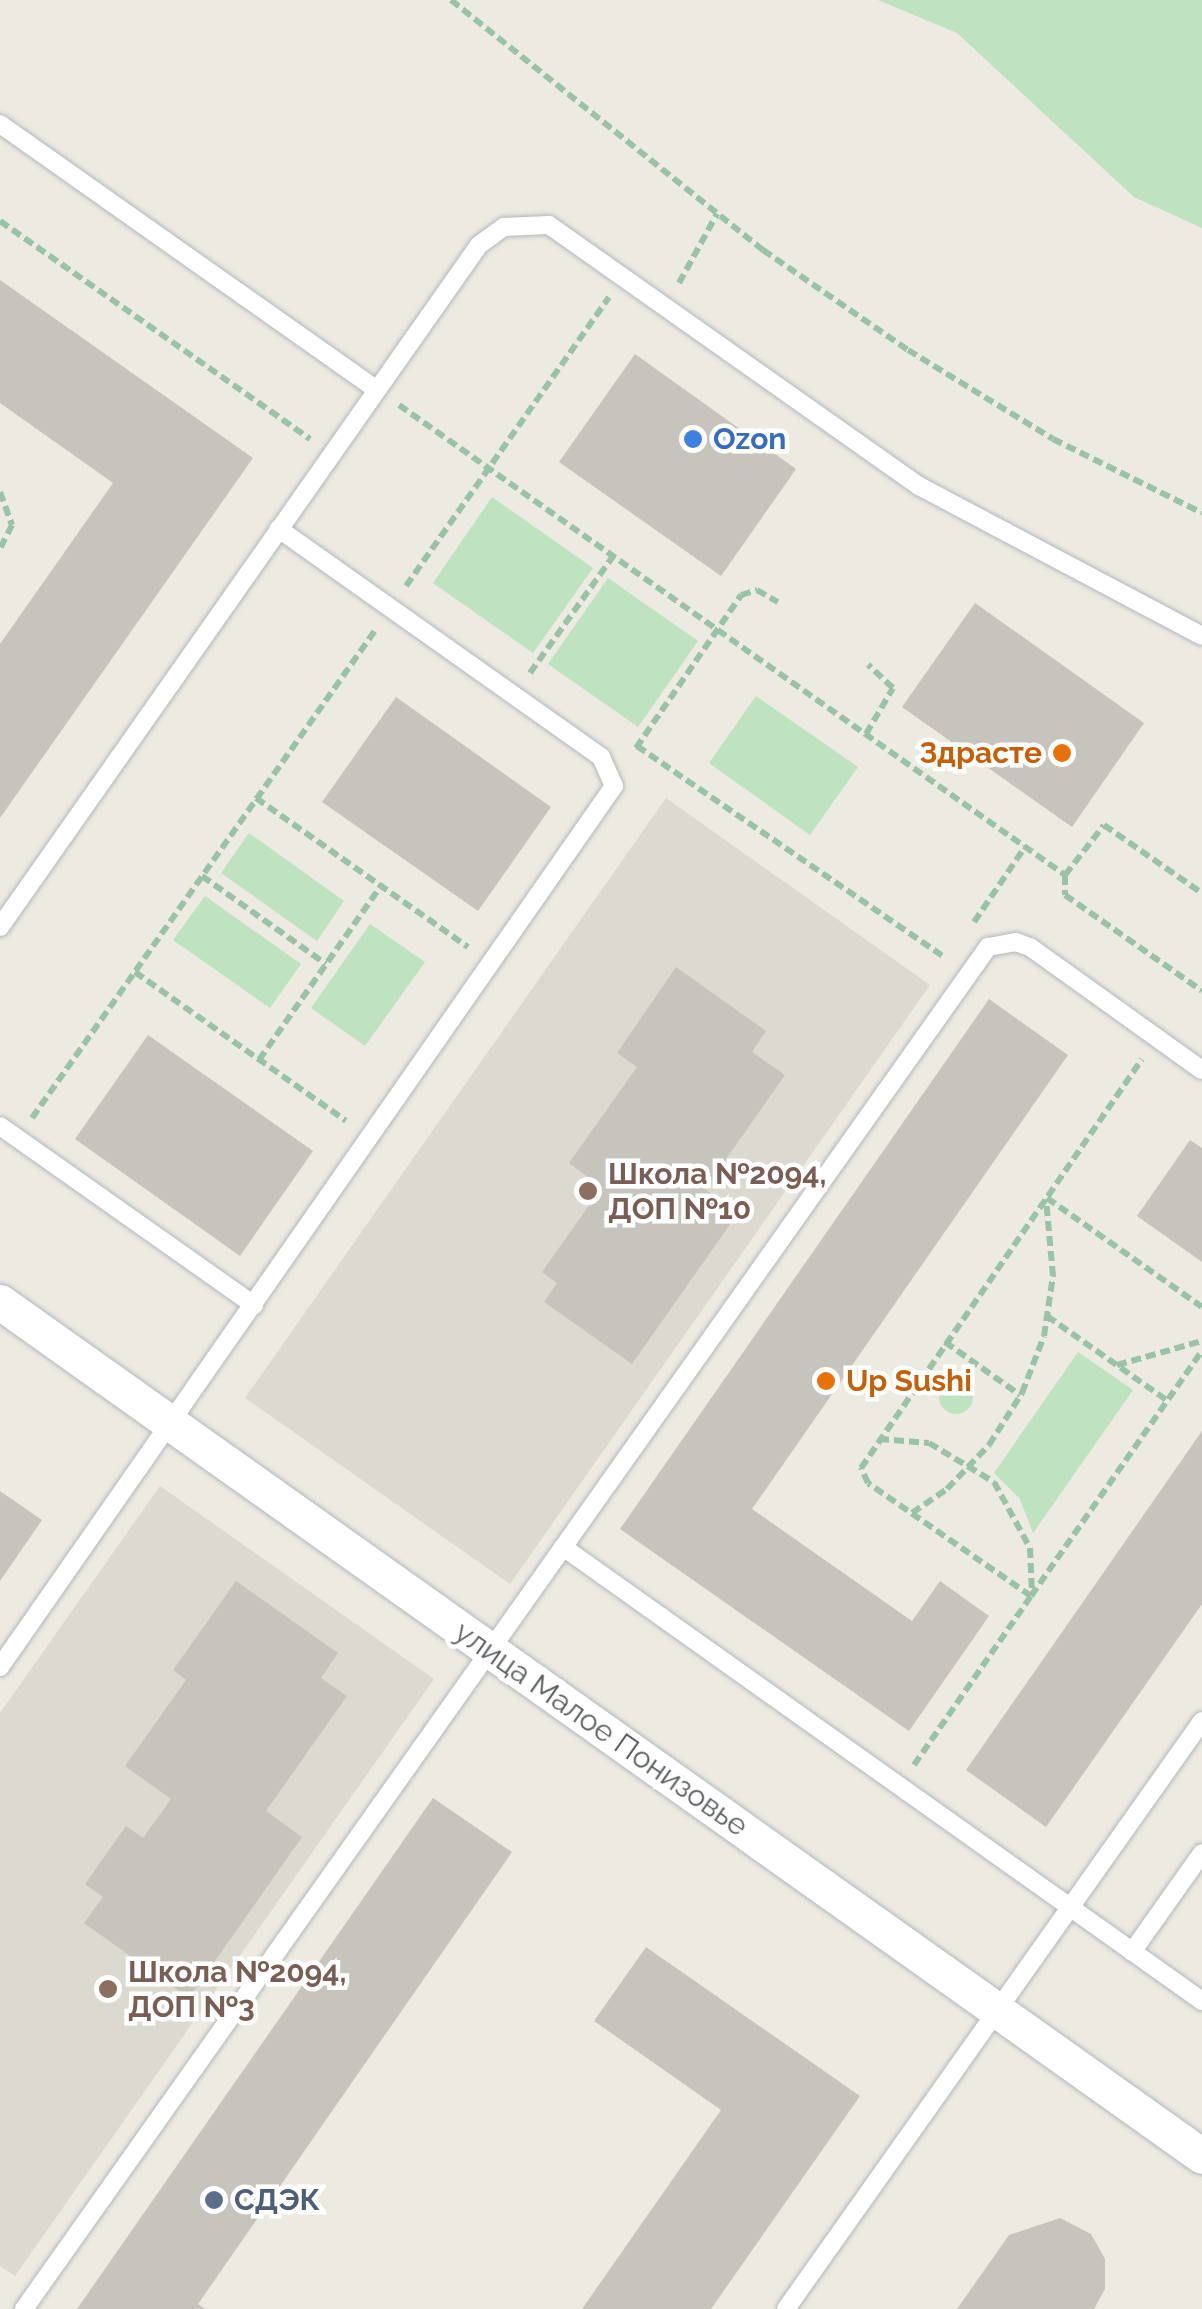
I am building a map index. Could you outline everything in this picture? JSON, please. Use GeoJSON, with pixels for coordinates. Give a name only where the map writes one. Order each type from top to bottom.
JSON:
{"type":"FeatureCollection","features":[{"type":"Feature","properties":{"kind":"street","name":"улица Малое Понизовье"},"geometry":{"type":"LineString","coordinates":[[0,1302],[1202,2156]]}},
{"type":"Feature","properties":{"kind":"lane"},"geometry":{"type":"LineString","coordinates":[[0,124],[378,390]]}},
{"type":"Feature","properties":{"kind":"lane"},"geometry":{"type":"LineString","coordinates":[[0,927],[480,245],[504,227],[549,225],[919,486],[1202,636]]}},
{"type":"Feature","properties":{"kind":"lane"},"geometry":{"type":"LineString","coordinates":[[0,1666],[611,796],[616,778],[601,757],[279,530]]}},
{"type":"Feature","properties":{"kind":"lane"},"geometry":{"type":"LineString","coordinates":[[24,2309],[988,947],[1016,942],[1202,1070]]}},
{"type":"Feature","properties":{"kind":"lane"},"geometry":{"type":"LineString","coordinates":[[0,1126],[254,1305]]}},
{"type":"Feature","properties":{"kind":"lane"},"geometry":{"type":"LineString","coordinates":[[563,1547],[1202,2001]]}},
{"type":"Feature","properties":{"kind":"lane"},"geometry":{"type":"LineString","coordinates":[[786,2309],[1202,1721]]}},
{"type":"Feature","properties":{"kind":"lane"},"geometry":{"type":"LineString","coordinates":[[1132,1952],[1202,1853]]}},
{"type":"Feature","properties":{"kind":"path"},"geometry":{"type":"LineString","coordinates":[[451,0],[717,214],[908,350],[1036,429],[1202,513]]}},
{"type":"Feature","properties":{"kind":"path"},"geometry":{"type":"LineString","coordinates":[[666,307],[717,214]]}},
{"type":"Feature","properties":{"kind":"path"},"geometry":{"type":"LineString","coordinates":[[0,221],[332,455]]}},
{"type":"Feature","properties":{"kind":"path"},"geometry":{"type":"LineString","coordinates":[[18,1138],[623,277]]}},
{"type":"Feature","properties":{"kind":"path"},"geometry":{"type":"LineString","coordinates":[[378,390],[1064,874]]}},
{"type":"Feature","properties":{"kind":"path"},"geometry":{"type":"LineString","coordinates":[[0,492],[12,524],[0,550]]}},
{"type":"Feature","properties":{"kind":"path"},"geometry":{"type":"LineString","coordinates":[[514,696],[612,556]]}},
{"type":"Feature","properties":{"kind":"path"},"geometry":{"type":"LineString","coordinates":[[616,778],[746,590],[778,602]]}},
{"type":"Feature","properties":{"kind":"path"},"geometry":{"type":"LineString","coordinates":[[866,734],[893,688],[868,665]]}},
{"type":"Feature","properties":{"kind":"path"},"geometry":{"type":"LineString","coordinates":[[638,746],[968,974]]}},
{"type":"Feature","properties":{"kind":"path"},"geometry":{"type":"LineString","coordinates":[[256,798],[493,964]]}},
{"type":"Feature","properties":{"kind":"path"},"geometry":{"type":"LineString","coordinates":[[1202,893],[1104,825],[1064,874],[1065,895],[1202,991]]}},
{"type":"Feature","properties":{"kind":"path"},"geometry":{"type":"LineString","coordinates":[[970,928],[1025,847]]}},
{"type":"Feature","properties":{"kind":"path"},"geometry":{"type":"LineString","coordinates":[[202,876],[326,964]]}},
{"type":"Feature","properties":{"kind":"path"},"geometry":{"type":"LineString","coordinates":[[259,1060],[382,886]]}},
{"type":"Feature","properties":{"kind":"path"},"geometry":{"type":"LineString","coordinates":[[948,960],[959,944]]}},
{"type":"Feature","properties":{"kind":"path"},"geometry":{"type":"LineString","coordinates":[[134,972],[370,1138]]}},
{"type":"Feature","properties":{"kind":"path"},"geometry":{"type":"LineString","coordinates":[[1031,1596],[863,1476],[864,1459],[1120,1091]]}},
{"type":"Feature","properties":{"kind":"path"},"geometry":{"type":"LineString","coordinates":[[1046,1197],[1202,1307]]}},
{"type":"Feature","properties":{"kind":"path"},"geometry":{"type":"LineString","coordinates":[[912,1513],[971,1464],[1020,1395],[1047,1316],[1053,1276],[1046,1197]]}},
{"type":"Feature","properties":{"kind":"path"},"geometry":{"type":"LineString","coordinates":[[1047,1316],[1168,1401]]}},
{"type":"Feature","properties":{"kind":"path"},"geometry":{"type":"LineString","coordinates":[[945,1342],[1020,1395]]}},
{"type":"Feature","properties":{"kind":"path"},"geometry":{"type":"LineString","coordinates":[[1117,1365],[1202,1342]]}},
{"type":"Feature","properties":{"kind":"path"},"geometry":{"type":"LineString","coordinates":[[929,1744],[1202,1351]]}},
{"type":"Feature","properties":{"kind":"path"},"geometry":{"type":"LineString","coordinates":[[878,1439],[930,1443],[971,1464],[1016,1513],[1030,1548],[1031,1596]]}},
{"type":"Feature","properties":{"kind":"shaded area","name":"Школа №2094, ДОП №10"},"geometry":{"type":"Polygon","coordinates":[[[666,798],[930,985],[510,1584],[245,1398],[666,798]]]}},
{"type":"Feature","properties":{"kind":"shaded area","name":"Школа №2094, ДОП №3"},"geometry":{"type":"Polygon","coordinates":[[[160,1486],[434,1679],[15,2276],[0,2266],[0,1713],[160,1486]]]}},
{"type":"Feature","properties":{"kind":"green space"},"geometry":{"type":"Polygon","coordinates":[[[878,0],[1202,0],[1202,228],[1134,197],[957,33],[878,0]]]}},
{"type":"Feature","properties":{"kind":"green space"},"geometry":{"type":"Polygon","coordinates":[[[492,497],[593,568],[533,653],[433,583],[492,497]]]}},
{"type":"Feature","properties":{"kind":"green space"},"geometry":{"type":"Polygon","coordinates":[[[608,578],[698,641],[638,727],[548,664],[608,578]]]}},
{"type":"Feature","properties":{"kind":"green space"},"geometry":{"type":"Polygon","coordinates":[[[756,696],[858,767],[810,835],[709,763],[756,696]]]}},
{"type":"Feature","properties":{"kind":"green space"},"geometry":{"type":"Polygon","coordinates":[[[249,833],[344,901],[317,941],[221,873],[249,833]]]}},
{"type":"Feature","properties":{"kind":"green space"},"geometry":{"type":"Polygon","coordinates":[[[205,896],[301,964],[270,1008],[173,940],[205,896]]]}},
{"type":"Feature","properties":{"kind":"green space"},"geometry":{"type":"Polygon","coordinates":[[[370,924],[425,962],[365,1046],[311,1008],[370,924]]]}},
{"type":"Feature","properties":{"kind":"green space"},"geometry":{"type":"Polygon","coordinates":[[[1078,1352],[1133,1390],[1033,1533],[1020,1499],[994,1473],[1078,1352]]]}},
{"type":"Feature","properties":{"kind":"green space"},"geometry":{"type":"Polygon","coordinates":[[[956,1380],[968,1385],[973,1397],[968,1409],[956,1414],[944,1409],[939,1397],[944,1385],[956,1380]]]}},
{"type":"Feature","properties":{"kind":"building"},"geometry":{"type":"Polygon","coordinates":[[[0,280],[253,458],[0,818],[0,644],[113,483],[0,403],[0,280]]]}},
{"type":"Feature","properties":{"kind":"building"},"geometry":{"type":"Polygon","coordinates":[[[635,354],[796,469],[721,576],[559,462],[635,354]]]}},
{"type":"Feature","properties":{"kind":"building"},"geometry":{"type":"Polygon","coordinates":[[[975,603],[1144,723],[1072,827],[902,707],[975,603]]]}},
{"type":"Feature","properties":{"kind":"building"},"geometry":{"type":"Polygon","coordinates":[[[396,697],[551,807],[478,911],[322,802],[396,697]]]}},
{"type":"Feature","properties":{"kind":"building"},"geometry":{"type":"Polygon","coordinates":[[[676,967],[766,1031],[752,1052],[785,1075],[705,1189],[738,1213],[632,1364],[544,1302],[557,1283],[542,1272],[602,1187],[569,1163],[637,1067],[617,1053],[676,967]]]}},
{"type":"Feature","properties":{"kind":"building"},"geometry":{"type":"Polygon","coordinates":[[[989,999],[1068,1055],[752,1509],[912,1621],[940,1581],[989,1616],[909,1731],[620,1529],[989,999]]]}},
{"type":"Feature","properties":{"kind":"building"},"geometry":{"type":"Polygon","coordinates":[[[148,1035],[313,1151],[240,1256],[75,1139],[148,1035]]]}},
{"type":"Feature","properties":{"kind":"building"},"geometry":{"type":"Polygon","coordinates":[[[1190,1140],[1202,1148],[1202,1262],[1137,1216],[1190,1140]]]}},
{"type":"Feature","properties":{"kind":"building"},"geometry":{"type":"Polygon","coordinates":[[[1202,1431],[1202,1604],[1046,1827],[966,1770],[1202,1431]]]}},
{"type":"Feature","properties":{"kind":"building"},"geometry":{"type":"Polygon","coordinates":[[[0,1491],[42,1520],[0,1581],[0,1491]]]}},
{"type":"Feature","properties":{"kind":"building"},"geometry":{"type":"Polygon","coordinates":[[[236,1581],[338,1653],[321,1678],[347,1696],[266,1811],[302,1837],[189,1998],[84,1923],[103,1897],[85,1884],[126,1826],[143,1838],[171,1799],[125,1766],[186,1680],[173,1670],[236,1581]]]}},
{"type":"Feature","properties":{"kind":"building"},"geometry":{"type":"Polygon","coordinates":[[[433,1798],[512,1852],[198,2304],[205,2309],[77,2309],[433,1798]]]}},
{"type":"Feature","properties":{"kind":"building"},"geometry":{"type":"Polygon","coordinates":[[[646,1947],[860,2096],[711,2309],[582,2309],[721,2110],[594,2021],[646,1947]]]}},
{"type":"Feature","properties":{"kind":"building"},"geometry":{"type":"Polygon","coordinates":[[[1060,2218],[1091,2234],[1105,2259],[1105,2289],[1094,2309],[957,2309],[1009,2235],[1060,2218]]]}},
{"type":"Feature","properties":{"kind":"place","name":"Ozon"},"geometry":{"type":"Point","coordinates":[693,439]}},
{"type":"Feature","properties":{"kind":"place","name":"Здрасте"},"geometry":{"type":"Point","coordinates":[1062,753]}},
{"type":"Feature","properties":{"kind":"place","name":"Школа №2094, ДОП №10"},"geometry":{"type":"Point","coordinates":[588,1191]}},
{"type":"Feature","properties":{"kind":"place","name":"Up Sushi"},"geometry":{"type":"Point","coordinates":[826,1381]}},
{"type":"Feature","properties":{"kind":"place","name":"Школа №2094, ДОП №3"},"geometry":{"type":"Point","coordinates":[108,1989]}},
{"type":"Feature","properties":{"kind":"place","name":"СДЭК"},"geometry":{"type":"Point","coordinates":[214,2200]}}]}
